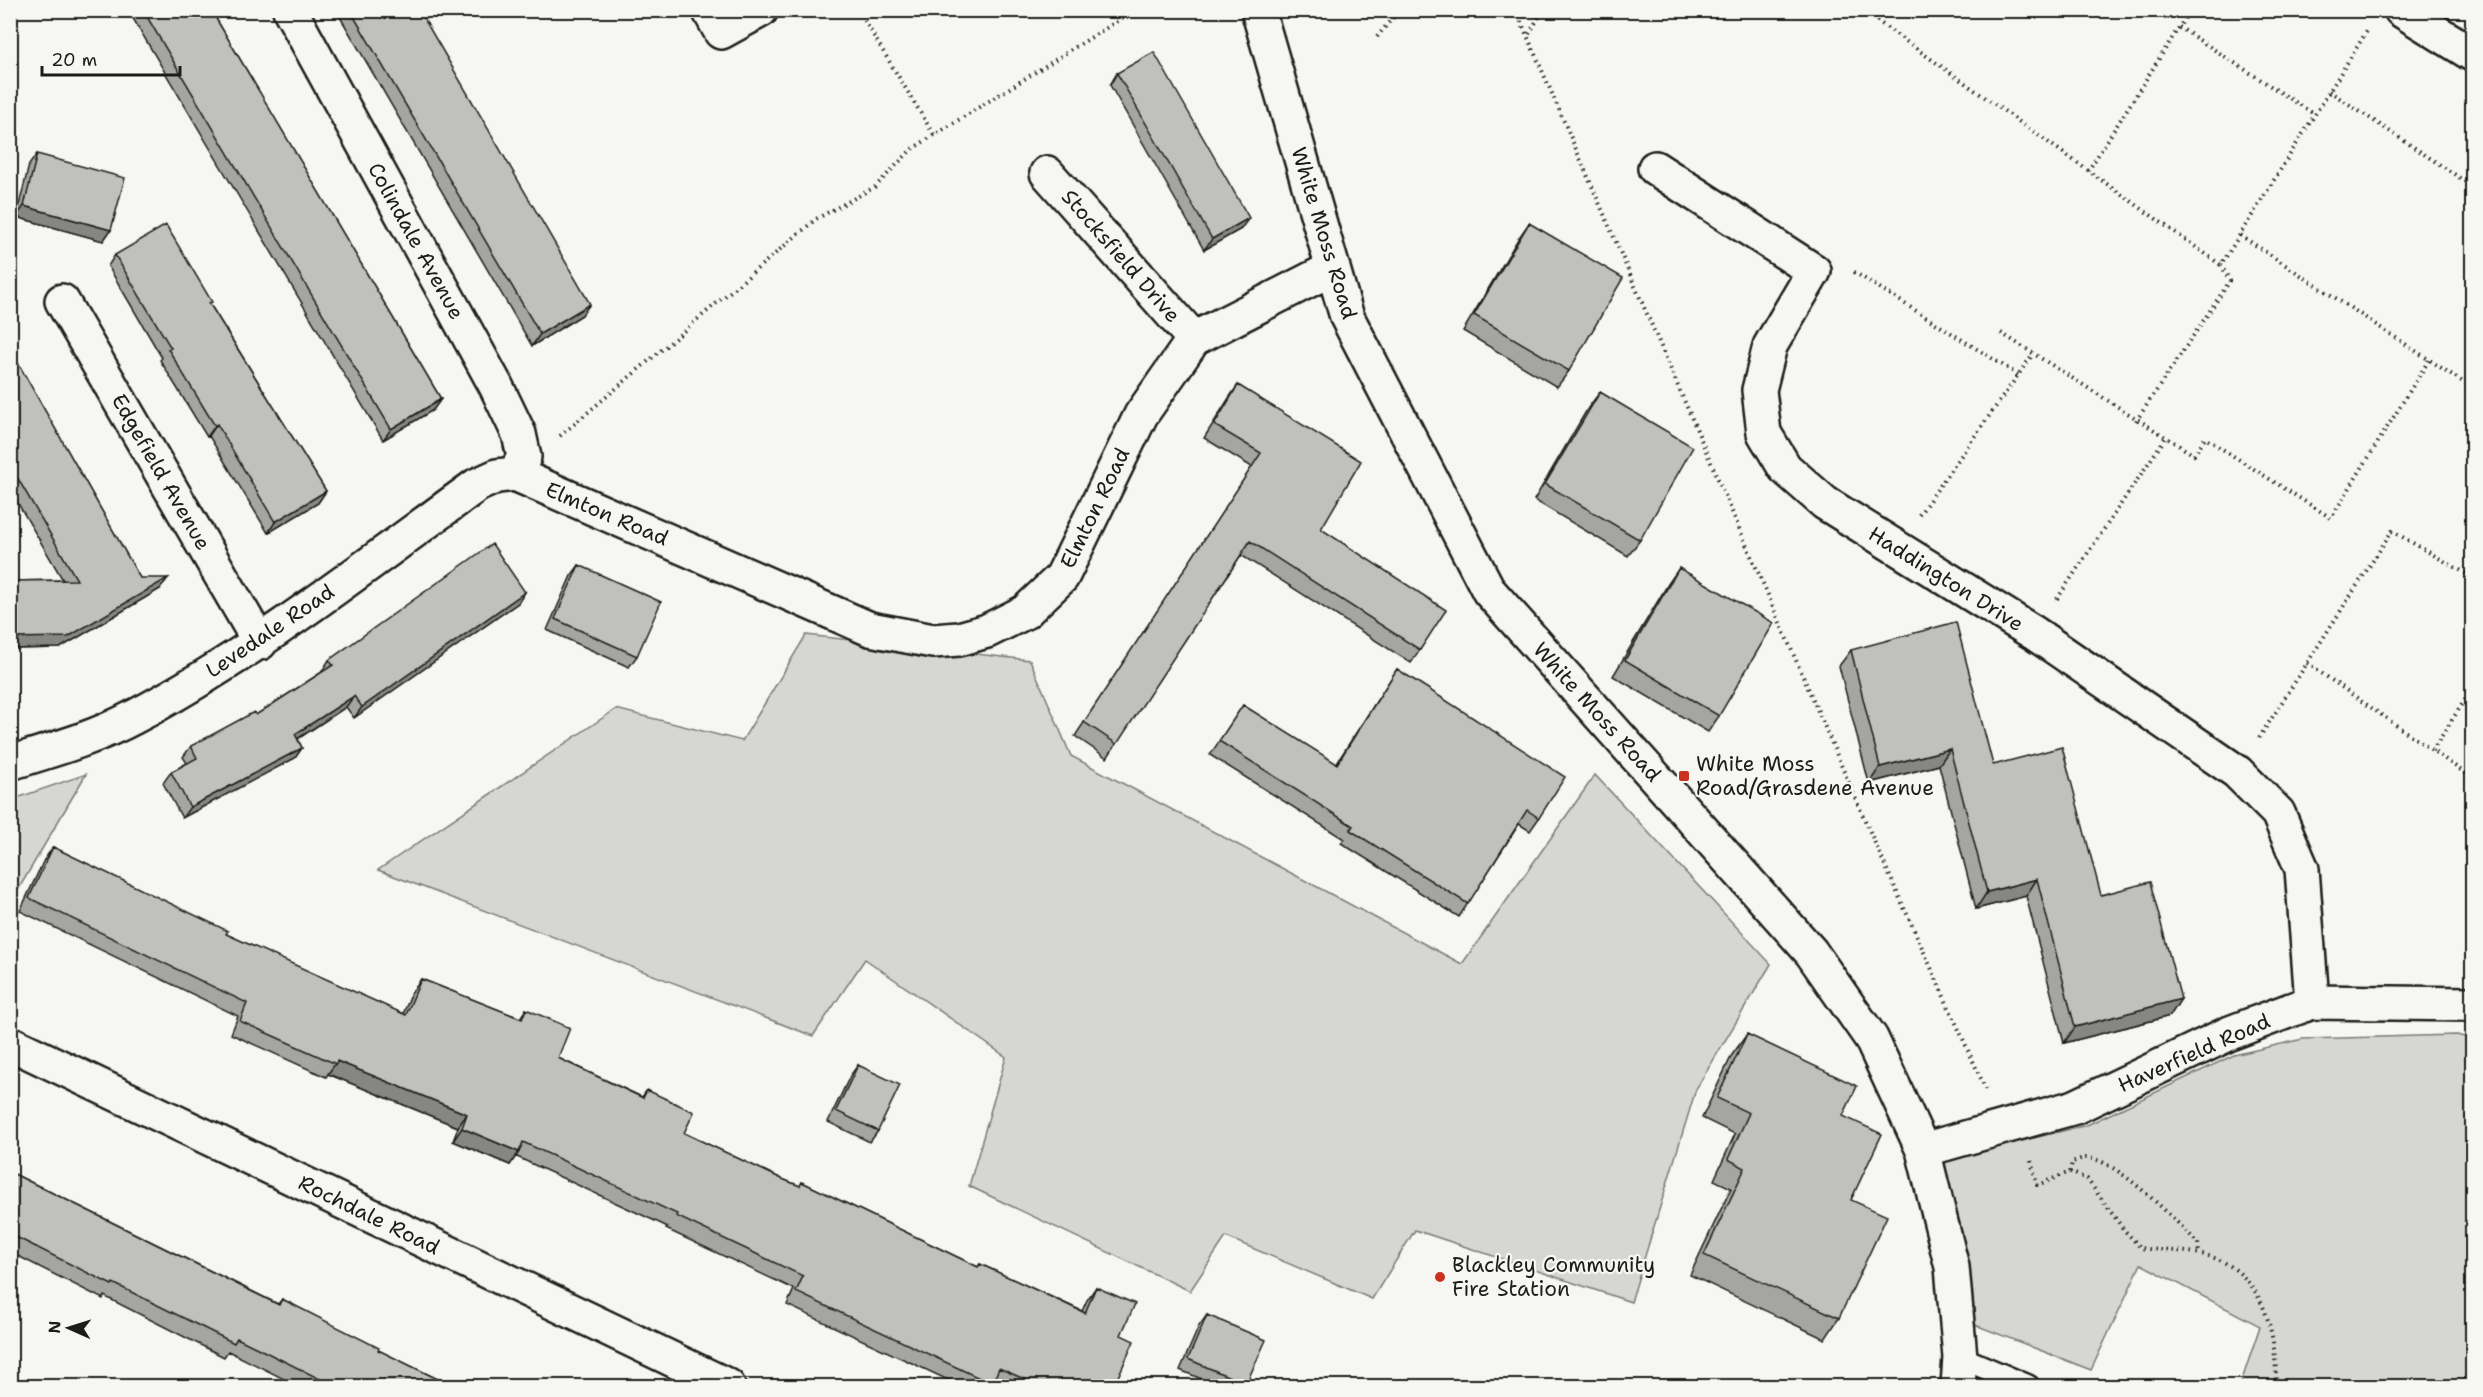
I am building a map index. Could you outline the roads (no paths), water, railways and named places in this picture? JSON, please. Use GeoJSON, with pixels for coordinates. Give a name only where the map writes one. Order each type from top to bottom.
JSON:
{"type":"FeatureCollection","features":[{"type":"Feature","properties":{"kind":"street","name":"Colindale Avenue"},"geometry":{"type":"LineString","coordinates":[[290,10],[496,386],[521,441],[525,457],[515,474]]}},
{"type":"Feature","properties":{"kind":"street"},"geometry":{"type":"LineString","coordinates":[[709,10],[721,32],[761,10]]}},
{"type":"Feature","properties":{"kind":"street","name":"White Moss Road"},"geometry":{"type":"LineString","coordinates":[[1258,10],[1347,317],[1489,591],[1810,952],[1871,1038],[1923,1150],[1952,1267],[1959,1372]]}},
{"type":"Feature","properties":{"kind":"street"},"geometry":{"type":"LineString","coordinates":[[2388,16],[2472,54]]}},
{"type":"Feature","properties":{"kind":"street","name":"Haddington Drive"},"geometry":{"type":"LineString","coordinates":[[1655,168],[1814,271],[1770,346],[1759,390],[1764,433],[1785,468],[1825,503],[2034,633],[2237,772],[2278,813],[2302,869],[2312,1002]]}},
{"type":"Feature","properties":{"kind":"street","name":"Stocksfield Drive"},"geometry":{"type":"LineString","coordinates":[[1047,173],[1194,339]]}},
{"type":"Feature","properties":{"kind":"street","name":"Elmton Road"},"geometry":{"type":"LineString","coordinates":[[515,474],[870,629],[933,641],[959,639],[987,631],[1025,612],[1062,577],[1141,415],[1194,339],[1333,268]]}},
{"type":"Feature","properties":{"kind":"street","name":"Edgefield Avenue"},"geometry":{"type":"LineString","coordinates":[[62,301],[260,643]]}},
{"type":"Feature","properties":{"kind":"street","name":"Levedale Road"},"geometry":{"type":"LineString","coordinates":[[10,763],[70,745],[133,718],[260,643],[477,485],[497,476],[515,474]]}},
{"type":"Feature","properties":{"kind":"street","name":"Haverfield Road"},"geometry":{"type":"LineString","coordinates":[[1923,1150],[2075,1107],[2230,1033],[2312,1002],[2472,1004]]}},
{"type":"Feature","properties":{"kind":"street","name":"Rochdale Road"},"geometry":{"type":"LineString","coordinates":[[10,1043],[728,1386]]}},
{"type":"Feature","properties":{"kind":"lane"},"geometry":{"type":"LineString","coordinates":[[1959,1372],[2028,1386]]}},
{"type":"Feature","properties":{"kind":"place","name":"White Moss Road/Grasdene Avenue"},"geometry":{"type":"Point","coordinates":[1684,776]}},
{"type":"Feature","properties":{"kind":"place","name":"Blackley Community Fire Station"},"geometry":{"type":"Point","coordinates":[1440,1277]}}]}
